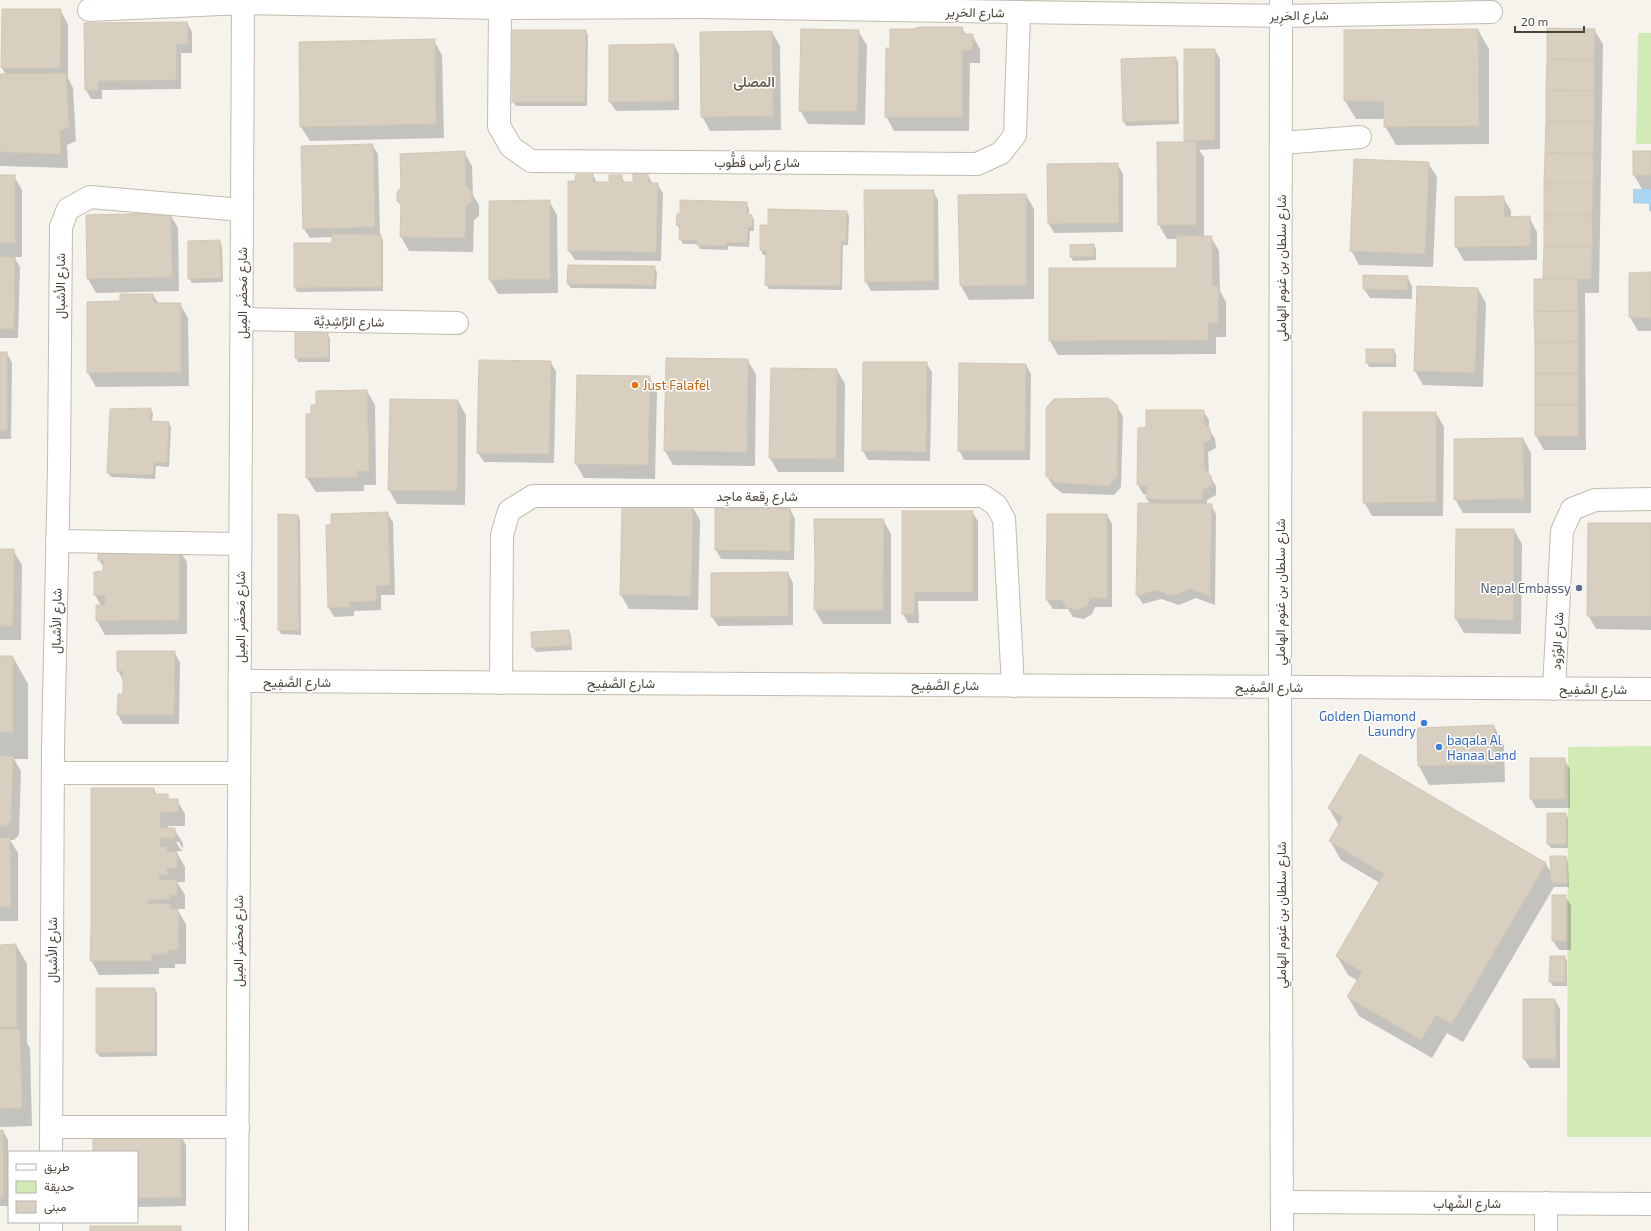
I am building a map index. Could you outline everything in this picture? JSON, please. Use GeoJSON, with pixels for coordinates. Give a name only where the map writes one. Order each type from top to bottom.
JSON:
{"type":"FeatureCollection","features":[{"type":"Feature","properties":{"kind":"street","name":"شارع الحَرِير"},"geometry":{"type":"LineString","coordinates":[[243,2],[500,8],[700,7],[1019,13],[1281,8],[1491,12]]}},
{"type":"Feature","properties":{"kind":"street"},"geometry":{"type":"LineString","coordinates":[[89,10],[243,2]]}},
{"type":"Feature","properties":{"kind":"street","name":"شارع مَحضَر المِيل"},"geometry":{"type":"LineString","coordinates":[[237,1231],[243,2]]}},
{"type":"Feature","properties":{"kind":"street","name":"شارع رَأس قَطُّوب"},"geometry":{"type":"LineString","coordinates":[[500,8],[498,126],[511,147],[531,161],[977,164],[1001,154],[1015,135],[1019,13]]}},
{"type":"Feature","properties":{"kind":"street","name":"شارع سلطان بن غنوم الهاملي"},"geometry":{"type":"LineString","coordinates":[[1281,8],[1280,687],[1282,1231]]}},
{"type":"Feature","properties":{"kind":"street"},"geometry":{"type":"LineString","coordinates":[[1281,143],[1360,137]]}},
{"type":"Feature","properties":{"kind":"street","name":"شارع الأشبال"},"geometry":{"type":"LineString","coordinates":[[51,1151],[53,773],[61,227],[68,209],[90,196],[242,210]]}},
{"type":"Feature","properties":{"kind":"street","name":"شارع الرَّاشِدِيَّة"},"geometry":{"type":"LineString","coordinates":[[242,319],[457,323]]}},
{"type":"Feature","properties":{"kind":"street","name":"شارع رِقعة ماجِد"},"geometry":{"type":"LineString","coordinates":[[501,683],[502,535],[509,511],[533,496],[983,496],[996,505],[1004,519],[1013,686]]}},
{"type":"Feature","properties":{"kind":"street","name":"شارع الوُرُود"},"geometry":{"type":"LineString","coordinates":[[1554,689],[1562,531],[1572,509],[1596,500],[1651,499]]}},
{"type":"Feature","properties":{"kind":"street"},"geometry":{"type":"LineString","coordinates":[[57,541],[240,544]]}},
{"type":"Feature","properties":{"kind":"street","name":"شارع الصَّفِيح"},"geometry":{"type":"LineString","coordinates":[[240,681],[1651,689]]}},
{"type":"Feature","properties":{"kind":"street"},"geometry":{"type":"LineString","coordinates":[[53,773],[239,773]]}},
{"type":"Feature","properties":{"kind":"street"},"geometry":{"type":"LineString","coordinates":[[51,1127],[238,1127]]}},
{"type":"Feature","properties":{"kind":"street","name":"شارع الشِّهاب"},"geometry":{"type":"LineString","coordinates":[[1282,1202],[1651,1204]]}},
{"type":"Feature","properties":{"kind":"street"},"geometry":{"type":"LineString","coordinates":[[1546,1203],[1546,1231]]}},
{"type":"Feature","properties":{"kind":"green space"},"geometry":{"type":"Polygon","coordinates":[[[1638,33],[1651,33],[1651,144],[1636,144],[1638,33]]]}},
{"type":"Feature","properties":{"kind":"green space"},"geometry":{"type":"Polygon","coordinates":[[[1651,746],[1651,1137],[1567,1137],[1568,747],[1651,746]]]}},
{"type":"Feature","properties":{"kind":"water"},"geometry":{"type":"Polygon","coordinates":[[[1633,189],[1651,189],[1651,211],[1649,211],[1649,204],[1633,203],[1633,189]]]}},
{"type":"Feature","properties":{"kind":"building"},"geometry":{"type":"Polygon","coordinates":[[[2,9],[61,9],[60,68],[1,68],[2,9]]]}},
{"type":"Feature","properties":{"kind":"building"},"geometry":{"type":"Polygon","coordinates":[[[187,22],[188,44],[176,44],[176,80],[98,81],[98,90],[85,90],[84,23],[187,22]]]}},
{"type":"Feature","properties":{"kind":"building"},"geometry":{"type":"Polygon","coordinates":[[[919,27],[963,27],[962,34],[973,34],[972,50],[962,50],[962,117],[885,117],[886,48],[890,48],[890,29],[913,29],[919,27]]]}},
{"type":"Feature","properties":{"kind":"building"},"geometry":{"type":"Polygon","coordinates":[[[1547,28],[1595,29],[1594,60],[1547,59],[1547,28]]]}},
{"type":"Feature","properties":{"kind":"building"},"geometry":{"type":"Polygon","coordinates":[[[801,29],[859,30],[857,111],[799,111],[801,29]]]}},
{"type":"Feature","properties":{"kind":"building"},"geometry":{"type":"Polygon","coordinates":[[[1478,29],[1479,126],[1384,127],[1384,101],[1344,101],[1344,30],[1478,29]]]}},
{"type":"Feature","properties":{"kind":"building"},"geometry":{"type":"Polygon","coordinates":[[[512,30],[586,30],[585,102],[512,102],[512,30]]]}},
{"type":"Feature","properties":{"kind":"building"},"geometry":{"type":"Polygon","coordinates":[[[772,31],[773,116],[701,117],[700,32],[772,31]]]}},
{"type":"Feature","properties":{"kind":"building"},"geometry":{"type":"Polygon","coordinates":[[[435,39],[436,124],[300,127],[299,42],[435,39]]]}},
{"type":"Feature","properties":{"kind":"building"},"geometry":{"type":"Polygon","coordinates":[[[674,44],[674,101],[609,102],[609,45],[674,44]]]}},
{"type":"Feature","properties":{"kind":"building"},"geometry":{"type":"Polygon","coordinates":[[[1184,49],[1215,49],[1215,140],[1184,141],[1184,49]]]}},
{"type":"Feature","properties":{"kind":"building"},"geometry":{"type":"Polygon","coordinates":[[[1176,57],[1177,120],[1123,122],[1121,59],[1176,57]]]}},
{"type":"Feature","properties":{"kind":"building"},"geometry":{"type":"Polygon","coordinates":[[[1547,59],[1594,60],[1594,91],[1546,90],[1547,59]]]}},
{"type":"Feature","properties":{"kind":"building"},"geometry":{"type":"Polygon","coordinates":[[[66,73],[69,127],[60,131],[61,154],[0,152],[0,74],[66,73]]]}},
{"type":"Feature","properties":{"kind":"building"},"geometry":{"type":"Polygon","coordinates":[[[1546,90],[1594,91],[1594,122],[1546,122],[1546,90]]]}},
{"type":"Feature","properties":{"kind":"building"},"geometry":{"type":"Polygon","coordinates":[[[1546,122],[1594,122],[1593,154],[1545,153],[1546,122]]]}},
{"type":"Feature","properties":{"kind":"building"},"geometry":{"type":"Polygon","coordinates":[[[1157,142],[1196,142],[1196,225],[1158,225],[1157,142]]]}},
{"type":"Feature","properties":{"kind":"building"},"geometry":{"type":"Polygon","coordinates":[[[373,144],[375,227],[303,229],[301,146],[373,144]]]}},
{"type":"Feature","properties":{"kind":"building"},"geometry":{"type":"Polygon","coordinates":[[[465,151],[466,186],[471,190],[472,202],[466,206],[465,238],[400,237],[401,205],[397,201],[397,192],[401,187],[400,154],[465,151]]]}},
{"type":"Feature","properties":{"kind":"building"},"geometry":{"type":"Polygon","coordinates":[[[1633,151],[1651,151],[1651,175],[1633,175],[1633,151]]]}},
{"type":"Feature","properties":{"kind":"building"},"geometry":{"type":"Polygon","coordinates":[[[1545,153],[1593,154],[1593,184],[1544,184],[1545,153]]]}},
{"type":"Feature","properties":{"kind":"building"},"geometry":{"type":"Polygon","coordinates":[[[1354,159],[1429,162],[1425,254],[1350,251],[1354,159]]]}},
{"type":"Feature","properties":{"kind":"building"},"geometry":{"type":"Polygon","coordinates":[[[1118,163],[1119,223],[1048,224],[1047,164],[1118,163]]]}},
{"type":"Feature","properties":{"kind":"building"},"geometry":{"type":"Polygon","coordinates":[[[648,173],[648,183],[658,183],[656,252],[568,251],[568,181],[575,181],[576,174],[593,174],[593,182],[609,182],[609,175],[622,175],[622,182],[633,182],[633,174],[648,173]]]}},
{"type":"Feature","properties":{"kind":"building"},"geometry":{"type":"Polygon","coordinates":[[[0,175],[15,175],[15,243],[0,243],[0,175]]]}},
{"type":"Feature","properties":{"kind":"building"},"geometry":{"type":"Polygon","coordinates":[[[1544,184],[1593,184],[1592,216],[1544,216],[1544,184]]]}},
{"type":"Feature","properties":{"kind":"building"},"geometry":{"type":"Polygon","coordinates":[[[864,190],[934,190],[934,281],[865,282],[864,190]]]}},
{"type":"Feature","properties":{"kind":"building"},"geometry":{"type":"Polygon","coordinates":[[[1026,194],[1026,285],[960,286],[958,195],[1026,194]]]}},
{"type":"Feature","properties":{"kind":"building"},"geometry":{"type":"Polygon","coordinates":[[[1504,196],[1504,217],[1530,216],[1530,246],[1455,247],[1455,197],[1504,196]]]}},
{"type":"Feature","properties":{"kind":"building"},"geometry":{"type":"Polygon","coordinates":[[[550,200],[550,279],[489,280],[489,201],[550,200]]]}},
{"type":"Feature","properties":{"kind":"building"},"geometry":{"type":"Polygon","coordinates":[[[680,200],[747,202],[747,214],[752,215],[752,227],[748,227],[747,243],[726,242],[726,246],[697,245],[697,240],[679,240],[680,225],[676,225],[677,214],[680,214],[680,200]]]}},
{"type":"Feature","properties":{"kind":"building"},"geometry":{"type":"Polygon","coordinates":[[[768,209],[847,211],[846,241],[841,241],[840,286],[765,285],[766,251],[760,250],[760,225],[768,225],[768,209]]]}},
{"type":"Feature","properties":{"kind":"building"},"geometry":{"type":"Polygon","coordinates":[[[171,213],[172,277],[87,279],[86,215],[171,213]]]}},
{"type":"Feature","properties":{"kind":"building"},"geometry":{"type":"Polygon","coordinates":[[[1544,216],[1592,216],[1592,247],[1544,247],[1544,216]]]}},
{"type":"Feature","properties":{"kind":"building"},"geometry":{"type":"Polygon","coordinates":[[[332,234],[381,235],[381,287],[294,288],[294,243],[332,243],[332,234]]]}},
{"type":"Feature","properties":{"kind":"building"},"geometry":{"type":"Polygon","coordinates":[[[1177,236],[1212,236],[1212,285],[1218,286],[1218,323],[1208,323],[1208,340],[1049,341],[1049,268],[1177,268],[1177,236]]]}},
{"type":"Feature","properties":{"kind":"building"},"geometry":{"type":"Polygon","coordinates":[[[220,240],[221,278],[188,279],[188,241],[220,240]]]}},
{"type":"Feature","properties":{"kind":"building"},"geometry":{"type":"Polygon","coordinates":[[[1094,244],[1094,256],[1070,257],[1070,245],[1094,244]]]}},
{"type":"Feature","properties":{"kind":"building"},"geometry":{"type":"Polygon","coordinates":[[[1544,247],[1592,247],[1591,279],[1543,279],[1544,247]]]}},
{"type":"Feature","properties":{"kind":"building"},"geometry":{"type":"Polygon","coordinates":[[[0,257],[15,257],[14,329],[0,329],[0,257]]]}},
{"type":"Feature","properties":{"kind":"building"},"geometry":{"type":"Polygon","coordinates":[[[568,265],[655,266],[654,285],[567,284],[568,265]]]}},
{"type":"Feature","properties":{"kind":"building"},"geometry":{"type":"Polygon","coordinates":[[[1651,272],[1651,318],[1629,317],[1629,273],[1651,272]]]}},
{"type":"Feature","properties":{"kind":"building"},"geometry":{"type":"Polygon","coordinates":[[[1363,275],[1408,276],[1407,290],[1363,289],[1363,275]]]}},
{"type":"Feature","properties":{"kind":"building"},"geometry":{"type":"Polygon","coordinates":[[[1534,279],[1577,279],[1578,311],[1534,312],[1534,279]]]}},
{"type":"Feature","properties":{"kind":"building"},"geometry":{"type":"Polygon","coordinates":[[[1417,286],[1478,288],[1475,373],[1414,371],[1417,286]]]}},
{"type":"Feature","properties":{"kind":"building"},"geometry":{"type":"Polygon","coordinates":[[[120,294],[153,294],[154,303],[181,303],[181,372],[87,373],[87,302],[120,301],[120,294]]]}},
{"type":"Feature","properties":{"kind":"building"},"geometry":{"type":"Polygon","coordinates":[[[1578,311],[1578,342],[1535,343],[1534,312],[1578,311]]]}},
{"type":"Feature","properties":{"kind":"building"},"geometry":{"type":"Polygon","coordinates":[[[295,333],[328,333],[328,358],[295,358],[295,333]]]}},
{"type":"Feature","properties":{"kind":"building"},"geometry":{"type":"Polygon","coordinates":[[[1578,342],[1578,374],[1535,374],[1535,343],[1578,342]]]}},
{"type":"Feature","properties":{"kind":"building"},"geometry":{"type":"Polygon","coordinates":[[[1366,349],[1394,349],[1394,363],[1366,363],[1366,349]]]}},
{"type":"Feature","properties":{"kind":"building"},"geometry":{"type":"Polygon","coordinates":[[[0,352],[7,352],[7,430],[0,430],[0,352]]]}},
{"type":"Feature","properties":{"kind":"building"},"geometry":{"type":"Polygon","coordinates":[[[666,358],[748,359],[747,452],[664,451],[666,358]]]}},
{"type":"Feature","properties":{"kind":"building"},"geometry":{"type":"Polygon","coordinates":[[[479,360],[551,361],[549,454],[477,453],[479,360]]]}},
{"type":"Feature","properties":{"kind":"building"},"geometry":{"type":"Polygon","coordinates":[[[863,362],[927,362],[926,452],[862,451],[863,362]]]}},
{"type":"Feature","properties":{"kind":"building"},"geometry":{"type":"Polygon","coordinates":[[[959,363],[1026,364],[1025,451],[958,451],[959,363]]]}},
{"type":"Feature","properties":{"kind":"building"},"geometry":{"type":"Polygon","coordinates":[[[771,368],[837,369],[836,459],[769,458],[771,368]]]}},
{"type":"Feature","properties":{"kind":"building"},"geometry":{"type":"Polygon","coordinates":[[[1535,374],[1578,374],[1578,405],[1535,405],[1535,374]]]}},
{"type":"Feature","properties":{"kind":"building"},"geometry":{"type":"Polygon","coordinates":[[[577,375],[650,376],[648,465],[575,464],[577,375]]]}},
{"type":"Feature","properties":{"kind":"building"},"geometry":{"type":"Polygon","coordinates":[[[367,390],[369,471],[357,471],[357,477],[306,478],[306,414],[311,414],[311,405],[316,405],[316,391],[367,390]]]}},
{"type":"Feature","properties":{"kind":"building"},"geometry":{"type":"Polygon","coordinates":[[[1109,398],[1118,406],[1117,477],[1109,486],[1056,483],[1046,476],[1046,408],[1054,399],[1109,398]]]}},
{"type":"Feature","properties":{"kind":"building"},"geometry":{"type":"Polygon","coordinates":[[[390,399],[458,400],[457,491],[388,490],[390,399]]]}},
{"type":"Feature","properties":{"kind":"building"},"geometry":{"type":"Polygon","coordinates":[[[1535,405],[1578,405],[1578,436],[1535,436],[1535,405]]]}},
{"type":"Feature","properties":{"kind":"building"},"geometry":{"type":"Polygon","coordinates":[[[151,408],[150,421],[169,422],[167,463],[154,462],[153,475],[107,473],[110,409],[151,408]]]}},
{"type":"Feature","properties":{"kind":"building"},"geometry":{"type":"Polygon","coordinates":[[[1146,410],[1204,410],[1204,423],[1210,429],[1211,439],[1204,443],[1204,469],[1211,476],[1212,485],[1202,490],[1202,500],[1146,499],[1147,487],[1137,485],[1138,428],[1146,427],[1146,410]]]}},
{"type":"Feature","properties":{"kind":"building"},"geometry":{"type":"Polygon","coordinates":[[[1363,412],[1436,412],[1436,502],[1363,503],[1363,412]]]}},
{"type":"Feature","properties":{"kind":"building"},"geometry":{"type":"Polygon","coordinates":[[[1523,438],[1524,499],[1454,500],[1454,439],[1523,438]]]}},
{"type":"Feature","properties":{"kind":"building"},"geometry":{"type":"Polygon","coordinates":[[[1138,503],[1212,504],[1210,596],[1190,589],[1173,596],[1156,590],[1136,596],[1138,503]]]}},
{"type":"Feature","properties":{"kind":"building"},"geometry":{"type":"Polygon","coordinates":[[[693,505],[691,596],[620,595],[622,506],[693,505]]]}},
{"type":"Feature","properties":{"kind":"building"},"geometry":{"type":"Polygon","coordinates":[[[715,508],[790,508],[790,551],[715,550],[715,508]]]}},
{"type":"Feature","properties":{"kind":"building"},"geometry":{"type":"Polygon","coordinates":[[[902,511],[973,511],[973,592],[914,592],[914,614],[902,614],[902,511]]]}},
{"type":"Feature","properties":{"kind":"building"},"geometry":{"type":"Polygon","coordinates":[[[388,512],[390,585],[376,586],[376,601],[349,602],[349,607],[328,608],[326,525],[331,525],[331,514],[388,512]]]}},
{"type":"Feature","properties":{"kind":"building"},"geometry":{"type":"Polygon","coordinates":[[[278,514],[298,515],[299,631],[278,630],[278,514]]]}},
{"type":"Feature","properties":{"kind":"building"},"geometry":{"type":"Polygon","coordinates":[[[1047,514],[1107,514],[1107,598],[1090,598],[1088,605],[1079,610],[1066,608],[1062,600],[1046,600],[1047,514]]]}},
{"type":"Feature","properties":{"kind":"building"},"geometry":{"type":"Polygon","coordinates":[[[814,519],[884,519],[883,610],[814,610],[814,519]]]}},
{"type":"Feature","properties":{"kind":"building"},"geometry":{"type":"Polygon","coordinates":[[[1588,523],[1651,523],[1651,616],[1587,616],[1588,523]]]}},
{"type":"Feature","properties":{"kind":"building"},"geometry":{"type":"Polygon","coordinates":[[[1456,529],[1514,529],[1513,620],[1455,619],[1456,529]]]}},
{"type":"Feature","properties":{"kind":"building"},"geometry":{"type":"Polygon","coordinates":[[[179,547],[179,620],[96,621],[96,605],[105,605],[105,595],[94,595],[94,572],[103,571],[104,560],[98,560],[98,548],[179,547]]]}},
{"type":"Feature","properties":{"kind":"building"},"geometry":{"type":"Polygon","coordinates":[[[0,549],[14,549],[13,626],[0,626],[0,549]]]}},
{"type":"Feature","properties":{"kind":"building"},"geometry":{"type":"Polygon","coordinates":[[[788,572],[788,616],[711,617],[711,573],[788,572]]]}},
{"type":"Feature","properties":{"kind":"building"},"geometry":{"type":"Polygon","coordinates":[[[569,630],[571,645],[532,648],[531,632],[569,630]]]}},
{"type":"Feature","properties":{"kind":"building"},"geometry":{"type":"Polygon","coordinates":[[[117,651],[175,651],[174,715],[117,715],[118,694],[123,694],[123,671],[117,671],[117,651]]]}},
{"type":"Feature","properties":{"kind":"building"},"geometry":{"type":"Polygon","coordinates":[[[0,656],[13,656],[13,732],[0,732],[0,656]]]}},
{"type":"Feature","properties":{"kind":"building"},"geometry":{"type":"Polygon","coordinates":[[[1494,725],[1495,764],[1418,766],[1417,728],[1494,725]]]}},
{"type":"Feature","properties":{"kind":"building"},"geometry":{"type":"Polygon","coordinates":[[[1360,754],[1546,863],[1452,1024],[1436,1015],[1421,1040],[1347,997],[1362,972],[1336,956],[1384,874],[1329,841],[1343,817],[1328,808],[1360,754]]]}},
{"type":"Feature","properties":{"kind":"building"},"geometry":{"type":"Polygon","coordinates":[[[0,756],[13,756],[11,821],[6,826],[0,826],[0,756]]]}},
{"type":"Feature","properties":{"kind":"building"},"geometry":{"type":"Polygon","coordinates":[[[1530,758],[1565,758],[1565,799],[1530,799],[1530,758]]]}},
{"type":"Feature","properties":{"kind":"building"},"geometry":{"type":"Polygon","coordinates":[[[91,788],[154,788],[154,794],[168,794],[168,799],[178,799],[178,812],[160,812],[160,828],[175,828],[175,838],[160,838],[160,847],[167,846],[167,852],[177,852],[177,868],[167,868],[167,875],[159,875],[159,880],[177,880],[177,895],[170,895],[170,899],[148,900],[148,904],[170,904],[170,909],[178,909],[178,950],[167,950],[167,954],[152,954],[151,961],[90,961],[91,788]]]}},
{"type":"Feature","properties":{"kind":"building"},"geometry":{"type":"Polygon","coordinates":[[[1547,813],[1566,813],[1566,844],[1547,844],[1547,813]]]}},
{"type":"Feature","properties":{"kind":"building"},"geometry":{"type":"Polygon","coordinates":[[[0,838],[10,838],[11,907],[0,907],[0,838]]]}},
{"type":"Feature","properties":{"kind":"building"},"geometry":{"type":"Polygon","coordinates":[[[1550,856],[1566,856],[1567,883],[1551,883],[1550,856]]]}},
{"type":"Feature","properties":{"kind":"building"},"geometry":{"type":"Polygon","coordinates":[[[1552,895],[1566,895],[1566,941],[1552,941],[1552,895]]]}},
{"type":"Feature","properties":{"kind":"building"},"geometry":{"type":"Polygon","coordinates":[[[16,944],[17,1027],[0,1027],[0,945],[16,944]]]}},
{"type":"Feature","properties":{"kind":"building"},"geometry":{"type":"Polygon","coordinates":[[[1550,956],[1565,956],[1565,982],[1549,982],[1550,956]]]}},
{"type":"Feature","properties":{"kind":"building"},"geometry":{"type":"Polygon","coordinates":[[[96,988],[155,988],[155,1052],[96,1053],[96,988]]]}},
{"type":"Feature","properties":{"kind":"building"},"geometry":{"type":"Polygon","coordinates":[[[1523,999],[1555,999],[1556,1059],[1523,1059],[1523,999]]]}},
{"type":"Feature","properties":{"kind":"building"},"geometry":{"type":"Polygon","coordinates":[[[0,1029],[20,1029],[22,1108],[0,1108],[0,1029]]]}},
{"type":"Feature","properties":{"kind":"building"},"geometry":{"type":"Polygon","coordinates":[[[0,1130],[3,1130],[3,1197],[0,1197],[0,1130]]]}},
{"type":"Feature","properties":{"kind":"building"},"geometry":{"type":"Polygon","coordinates":[[[181,1135],[181,1197],[138,1198],[138,1151],[93,1151],[93,1137],[181,1135]]]}},
{"type":"Feature","properties":{"kind":"building"},"geometry":{"type":"Polygon","coordinates":[[[90,1226],[181,1226],[181,1231],[90,1231],[90,1226]]]}},
{"type":"Feature","properties":{"kind":"place","name":"Just Falafel"},"geometry":{"type":"Point","coordinates":[635,385]}},
{"type":"Feature","properties":{"kind":"place","name":"Nepal Embassy"},"geometry":{"type":"Point","coordinates":[1579,588]}},
{"type":"Feature","properties":{"kind":"place","name":"Golden Diamond Laundry"},"geometry":{"type":"Point","coordinates":[1424,723]}},
{"type":"Feature","properties":{"kind":"place","name":"baqala Al Hanaa Land"},"geometry":{"type":"Point","coordinates":[1439,747]}},
{"type":"Feature","properties":{"kind":"district","name":"المصلى"},"geometry":{"type":"Point","coordinates":[754,81]}}]}
